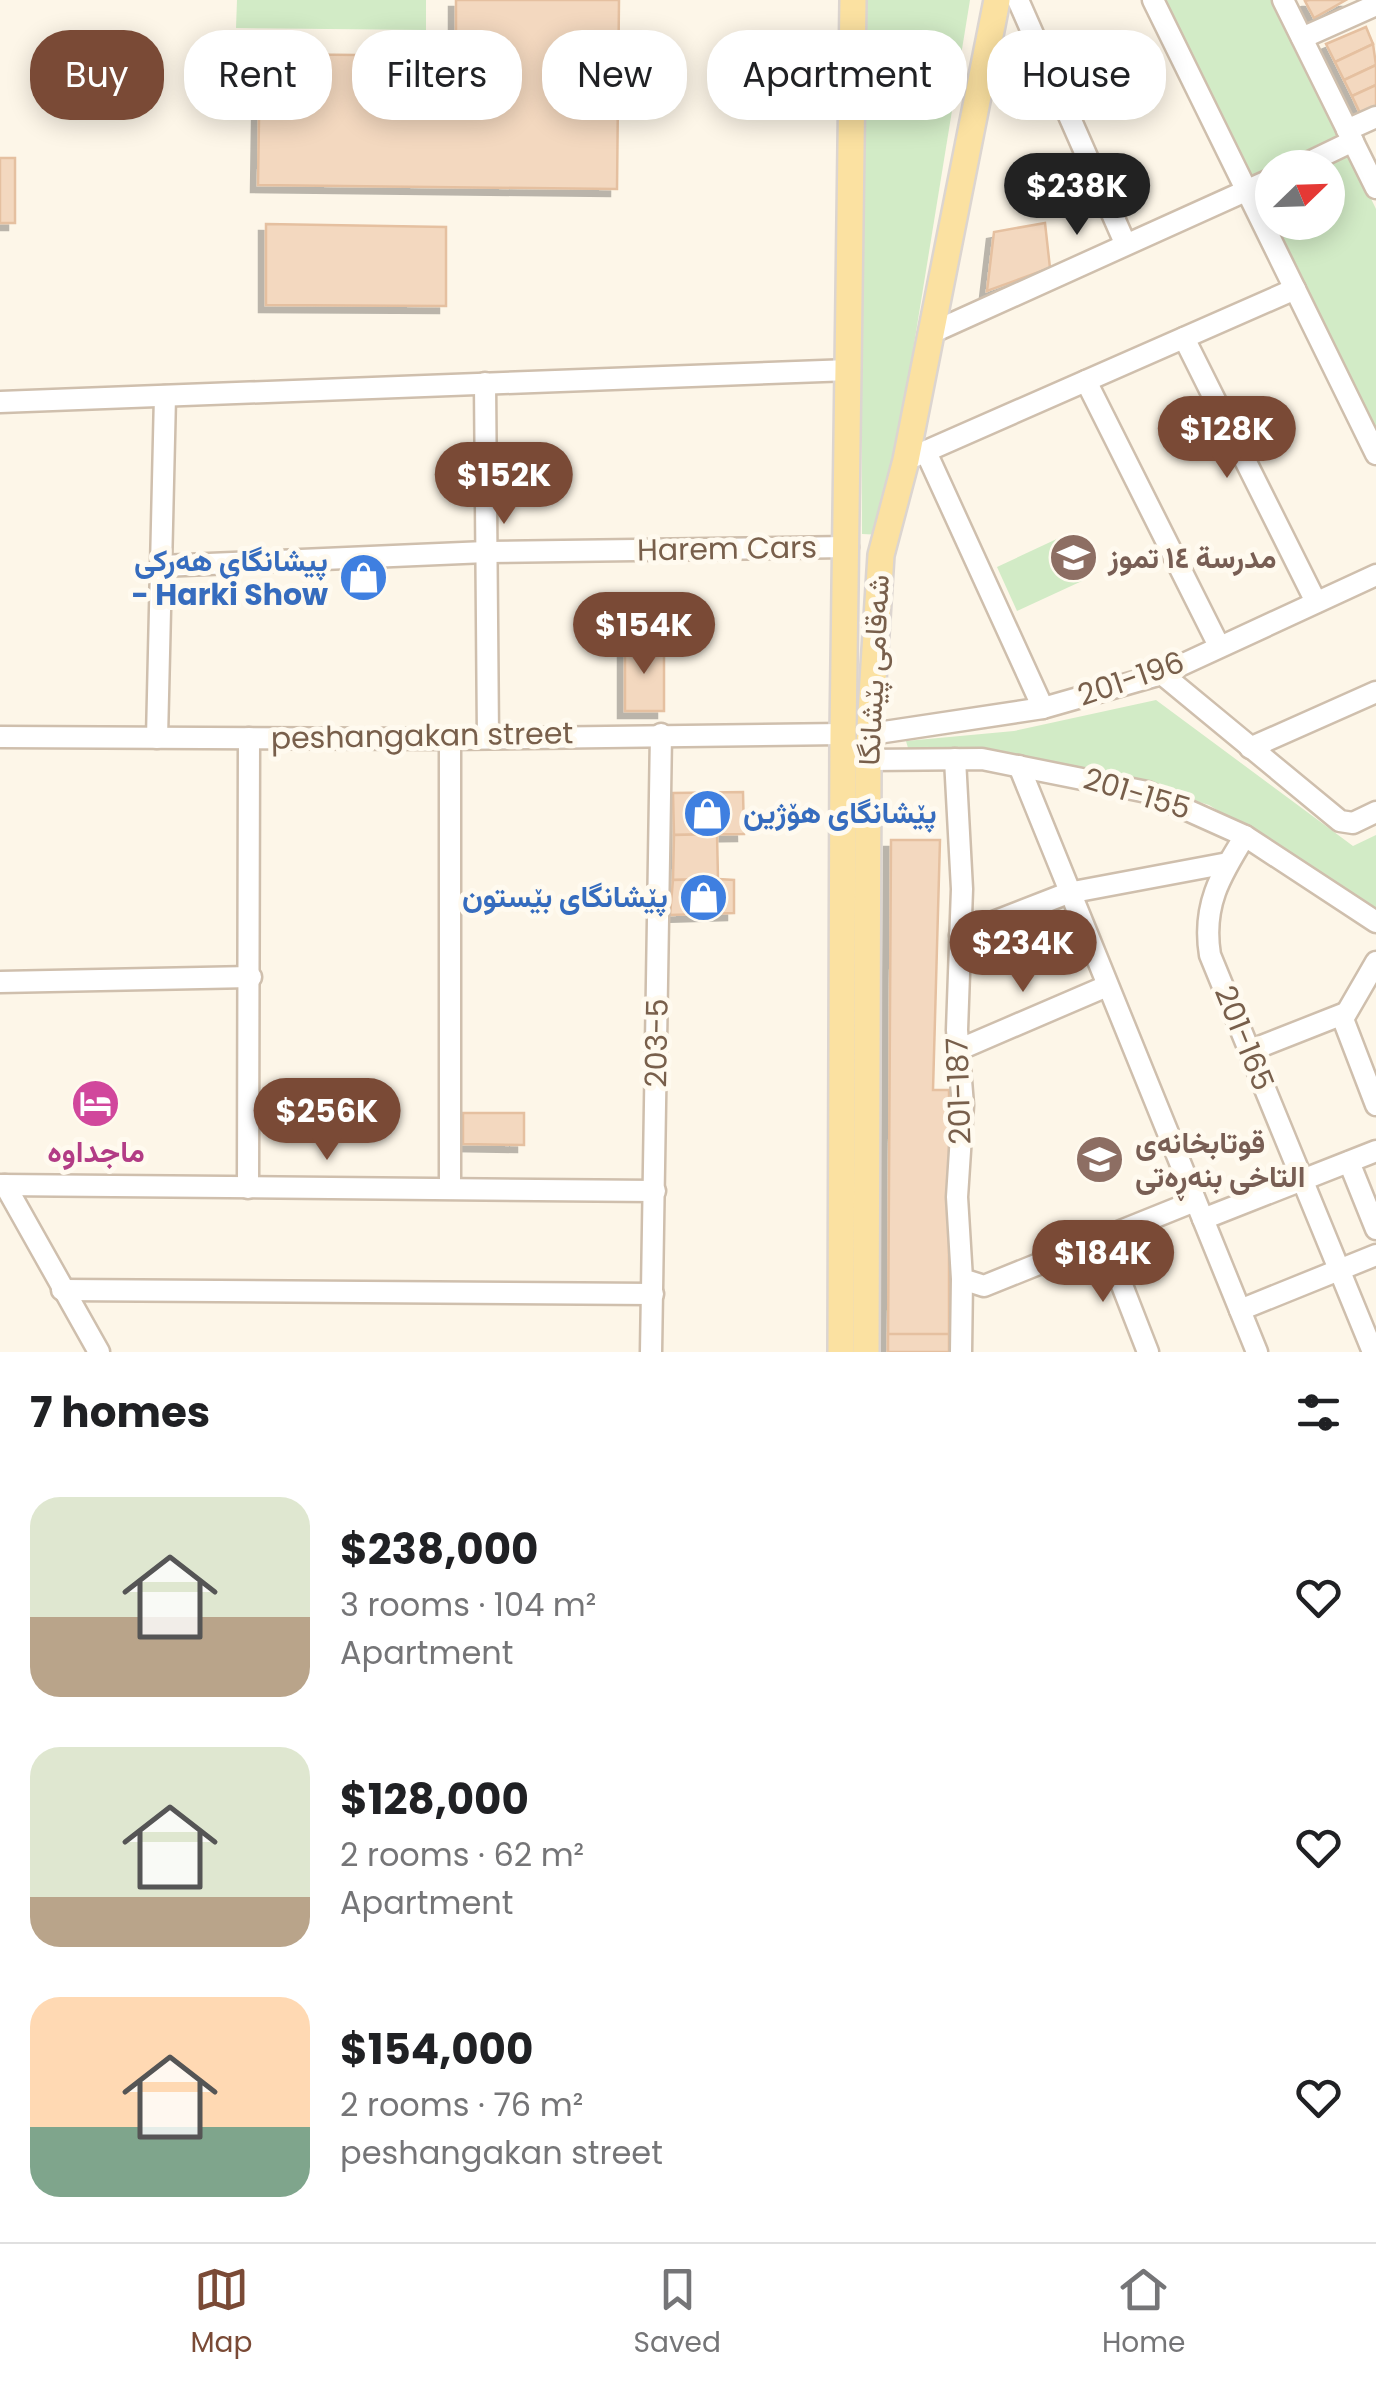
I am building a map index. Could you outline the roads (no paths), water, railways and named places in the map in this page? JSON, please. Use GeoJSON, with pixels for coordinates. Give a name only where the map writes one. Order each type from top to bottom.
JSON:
{"type":"FeatureCollection","features":[{"type":"Feature","properties":{"kind":"main road","name":"شەقامی پێشانگا"},"geometry":{"type":"LineString","coordinates":[[853,0],[843,734],[856,1170],[866,1352]]}},
{"type":"Feature","properties":{"kind":"main road","name":"شەقامی پێشانگا"},"geometry":{"type":"LineString","coordinates":[[841,1352],[856,1170],[869,747],[880,554],[916,456],[929,334],[997,0]]}},
{"type":"Feature","properties":{"kind":"main road"},"geometry":{"type":"LineString","coordinates":[[848,547],[880,554]]}},
{"type":"Feature","properties":{"kind":"street"},"geometry":{"type":"LineString","coordinates":[[1018,0],[1126,242]]}},
{"type":"Feature","properties":{"kind":"street"},"geometry":{"type":"LineString","coordinates":[[1153,0],[1376,454]]}},
{"type":"Feature","properties":{"kind":"street"},"geometry":{"type":"LineString","coordinates":[[1283,0],[1376,188]]}},
{"type":"Feature","properties":{"kind":"street"},"geometry":{"type":"LineString","coordinates":[[1302,38],[1376,2]]}},
{"type":"Feature","properties":{"kind":"street"},"geometry":{"type":"LineString","coordinates":[[1327,150],[1376,118]]}},
{"type":"Feature","properties":{"kind":"street"},"geometry":{"type":"LineString","coordinates":[[929,334],[1255,187]]}},
{"type":"Feature","properties":{"kind":"street"},"geometry":{"type":"LineString","coordinates":[[1044,708],[916,456],[1295,289]]}},
{"type":"Feature","properties":{"kind":"street"},"geometry":{"type":"LineString","coordinates":[[1184,338],[1316,602]]}},
{"type":"Feature","properties":{"kind":"street"},"geometry":{"type":"LineString","coordinates":[[0,402],[850,370]]}},
{"type":"Feature","properties":{"kind":"street"},"geometry":{"type":"LineString","coordinates":[[1086,382],[1218,646]]}},
{"type":"Feature","properties":{"kind":"street"},"geometry":{"type":"LineString","coordinates":[[484,383],[488,738]]}},
{"type":"Feature","properties":{"kind":"street"},"geometry":{"type":"LineString","coordinates":[[156,738],[165,396]]}},
{"type":"Feature","properties":{"kind":"street","name":"Harem Cars"},"geometry":{"type":"LineString","coordinates":[[161,566],[486,552],[848,547]]}},
{"type":"Feature","properties":{"kind":"street","name":"201-196"},"geometry":{"type":"LineString","coordinates":[[869,747],[902,732],[1044,708],[1162,674],[1376,575]]}},
{"type":"Feature","properties":{"kind":"street"},"geometry":{"type":"LineString","coordinates":[[1162,674],[1340,820],[1352,823],[1376,812]]}},
{"type":"Feature","properties":{"kind":"street"},"geometry":{"type":"LineString","coordinates":[[1250,748],[1376,692]]}},
{"type":"Feature","properties":{"kind":"street"},"geometry":{"type":"LineString","coordinates":[[902,732],[903,760]]}},
{"type":"Feature","properties":{"kind":"street","name":"203-5"},"geometry":{"type":"LineString","coordinates":[[651,1352],[661,734]]}},
{"type":"Feature","properties":{"kind":"street","name":"peshangakan street"},"geometry":{"type":"LineString","coordinates":[[0,737],[450,739],[843,734]]}},
{"type":"Feature","properties":{"kind":"street"},"geometry":{"type":"LineString","coordinates":[[248,1188],[249,738]]}},
{"type":"Feature","properties":{"kind":"street"},"geometry":{"type":"LineString","coordinates":[[450,739],[450,1188]]}},
{"type":"Feature","properties":{"kind":"street","name":"201-155"},"geometry":{"type":"LineString","coordinates":[[869,747],[903,760],[955,758],[1018,766],[1147,792],[1245,836],[1376,922]]}},
{"type":"Feature","properties":{"kind":"street","name":"201-187"},"geometry":{"type":"LineString","coordinates":[[955,758],[962,1105],[957,1196],[961,1352]]}},
{"type":"Feature","properties":{"kind":"street"},"geometry":{"type":"LineString","coordinates":[[1018,766],[1258,1352]]}},
{"type":"Feature","properties":{"kind":"street","name":"201-165"},"geometry":{"type":"LineString","coordinates":[[1245,836],[1208,902],[1205,928],[1210,954],[1372,1352]]}},
{"type":"Feature","properties":{"kind":"street"},"geometry":{"type":"LineString","coordinates":[[960,935],[1068,893],[1228,863]]}},
{"type":"Feature","properties":{"kind":"street"},"geometry":{"type":"LineString","coordinates":[[1249,1051],[1343,1014],[1376,962]]}},
{"type":"Feature","properties":{"kind":"street"},"geometry":{"type":"LineString","coordinates":[[0,982],[250,976]]}},
{"type":"Feature","properties":{"kind":"street"},"geometry":{"type":"LineString","coordinates":[[958,1050],[1107,986]]}},
{"type":"Feature","properties":{"kind":"street"},"geometry":{"type":"LineString","coordinates":[[1343,1014],[1376,1105]]}},
{"type":"Feature","properties":{"kind":"street"},"geometry":{"type":"LineString","coordinates":[[962,1279],[984,1286],[1104,1239],[1301,1180],[1376,1151]]}},
{"type":"Feature","properties":{"kind":"street"},"geometry":{"type":"LineString","coordinates":[[1349,1162],[1376,1229]]}},
{"type":"Feature","properties":{"kind":"street"},"geometry":{"type":"LineString","coordinates":[[2,1185],[655,1191]]}},
{"type":"Feature","properties":{"kind":"street"},"geometry":{"type":"LineString","coordinates":[[2,1185],[99,1352]]}},
{"type":"Feature","properties":{"kind":"street"},"geometry":{"type":"LineString","coordinates":[[1104,1239],[1148,1352]]}},
{"type":"Feature","properties":{"kind":"street"},"geometry":{"type":"LineString","coordinates":[[1240,1310],[1376,1255]]}},
{"type":"Feature","properties":{"kind":"street"},"geometry":{"type":"LineString","coordinates":[[62,1290],[654,1294]]}},
{"type":"Feature","properties":{"kind":"place","name":"مدرسة ١٤ تموز"},"geometry":{"type":"Point","coordinates":[1073,558]}},
{"type":"Feature","properties":{"kind":"place","name":"پیشانگای هەرکی - Harki Show"},"geometry":{"type":"Point","coordinates":[363,578]}},
{"type":"Feature","properties":{"kind":"place","name":"پێشانگای هۆژین"},"geometry":{"type":"Point","coordinates":[708,813]}},
{"type":"Feature","properties":{"kind":"place","name":"پێشانگای بێستون"},"geometry":{"type":"Point","coordinates":[703,897]}},
{"type":"Feature","properties":{"kind":"place","name":"ماجداوە"},"geometry":{"type":"Point","coordinates":[96,1103]}},
{"type":"Feature","properties":{"kind":"place","name":"قوتابخانەی التاخی بنەڕەتی"},"geometry":{"type":"Point","coordinates":[1100,1160]}}]}
